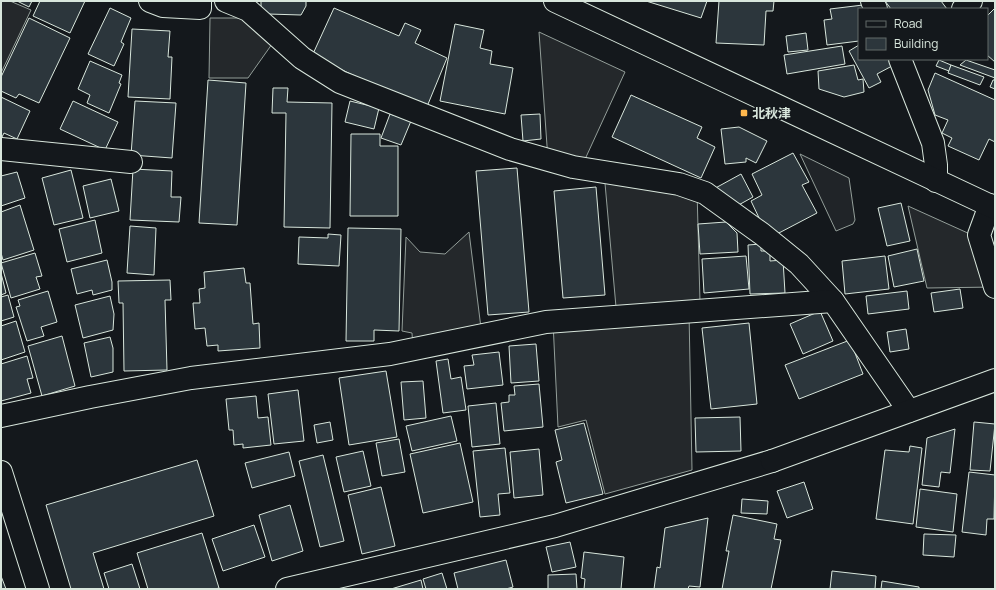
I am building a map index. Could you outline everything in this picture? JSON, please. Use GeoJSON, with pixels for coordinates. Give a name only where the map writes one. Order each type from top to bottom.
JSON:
{"type":"FeatureCollection","features":[{"type":"Feature","properties":{"kind":"street"},"geometry":{"type":"LineString","coordinates":[[150,1],[164,6],[200,8],[200,1]]}},
{"type":"Feature","properties":{"kind":"street"},"geometry":{"type":"LineString","coordinates":[[226,1],[248,10],[302,58],[340,82],[510,149],[573,167],[679,184],[705,193],[762,234],[799,264],[833,301],[909,411]]}},
{"type":"Feature","properties":{"kind":"street"},"geometry":{"type":"LineString","coordinates":[[555,1],[993,206],[979,235],[995,287]]}},
{"type":"Feature","properties":{"kind":"street"},"geometry":{"type":"LineString","coordinates":[[904,61],[933,143],[936,165],[936,180]]}},
{"type":"Feature","properties":{"kind":"street"},"geometry":{"type":"LineString","coordinates":[[1,149],[131,162]]}},
{"type":"Feature","properties":{"kind":"street"},"geometry":{"type":"LineString","coordinates":[[1,416],[191,378],[390,354],[546,322],[833,301]]}},
{"type":"Feature","properties":{"kind":"street"},"geometry":{"type":"LineString","coordinates":[[287,589],[314,586],[555,526],[772,462],[995,380]]}},
{"type":"Feature","properties":{"kind":"street"},"geometry":{"type":"LineString","coordinates":[[1,472],[38,589]]}},
{"type":"Feature","properties":{"kind":"shaded area"},"geometry":{"type":"Polygon","coordinates":[[[1,1],[10,1],[31,10],[1,73],[1,1]]]}},
{"type":"Feature","properties":{"kind":"shaded area"},"geometry":{"type":"Polygon","coordinates":[[[210,18],[256,18],[277,37],[248,78],[209,78],[210,18]]]}},
{"type":"Feature","properties":{"kind":"shaded area"},"geometry":{"type":"Polygon","coordinates":[[[539,32],[625,72],[581,168],[548,160],[539,32]]]}},
{"type":"Feature","properties":{"kind":"shaded area"},"geometry":{"type":"Polygon","coordinates":[[[800,154],[849,178],[855,220],[853,224],[836,231],[800,154]]]}},
{"type":"Feature","properties":{"kind":"shaded area"},"geometry":{"type":"Polygon","coordinates":[[[604,172],[697,190],[700,302],[616,307],[604,172]]]}},
{"type":"Feature","properties":{"kind":"shaded area"},"geometry":{"type":"Polygon","coordinates":[[[908,206],[981,239],[995,287],[927,288],[908,206]]]}},
{"type":"Feature","properties":{"kind":"shaded area"},"geometry":{"type":"Polygon","coordinates":[[[469,232],[482,336],[413,349],[412,333],[402,331],[406,237],[420,252],[445,254],[469,232]]]}},
{"type":"Feature","properties":{"kind":"shaded area"},"geometry":{"type":"Polygon","coordinates":[[[689,312],[692,470],[605,494],[586,420],[558,427],[553,322],[689,312]]]}},
{"type":"Feature","properties":{"kind":"building"},"geometry":{"type":"Polygon","coordinates":[[[17,1],[32,1],[29,7],[17,1]]]}},
{"type":"Feature","properties":{"kind":"building"},"geometry":{"type":"Polygon","coordinates":[[[40,1],[85,1],[70,33],[33,16],[40,1]]]}},
{"type":"Feature","properties":{"kind":"building"},"geometry":{"type":"Polygon","coordinates":[[[261,1],[306,1],[306,6],[301,15],[268,14],[261,8],[261,1]]]}},
{"type":"Feature","properties":{"kind":"building"},"geometry":{"type":"Polygon","coordinates":[[[646,1],[707,1],[701,18],[646,1]]]}},
{"type":"Feature","properties":{"kind":"building"},"geometry":{"type":"Polygon","coordinates":[[[719,1],[774,1],[773,11],[766,11],[764,45],[716,43],[719,1]]]}},
{"type":"Feature","properties":{"kind":"building"},"geometry":{"type":"Polygon","coordinates":[[[885,1],[941,1],[946,8],[890,8],[885,1]]]}},
{"type":"Feature","properties":{"kind":"building"},"geometry":{"type":"Polygon","coordinates":[[[863,5],[864,8],[858,8],[858,41],[827,45],[824,20],[832,19],[830,9],[863,5]]]}},
{"type":"Feature","properties":{"kind":"building"},"geometry":{"type":"Polygon","coordinates":[[[110,8],[131,18],[121,42],[124,44],[114,66],[88,54],[110,8]]]}},
{"type":"Feature","properties":{"kind":"building"},"geometry":{"type":"Polygon","coordinates":[[[334,8],[399,36],[405,23],[421,30],[415,43],[447,58],[426,109],[312,56],[334,8]]]}},
{"type":"Feature","properties":{"kind":"building"},"geometry":{"type":"Polygon","coordinates":[[[995,8],[995,62],[988,56],[988,15],[995,8]]]}},
{"type":"Feature","properties":{"kind":"building"},"geometry":{"type":"Polygon","coordinates":[[[29,18],[70,38],[39,103],[19,94],[16,98],[1,91],[1,77],[29,18]]]}},
{"type":"Feature","properties":{"kind":"building"},"geometry":{"type":"Polygon","coordinates":[[[455,24],[484,30],[480,48],[492,51],[490,64],[513,68],[505,114],[440,101],[455,24]]]}},
{"type":"Feature","properties":{"kind":"building"},"geometry":{"type":"Polygon","coordinates":[[[132,29],[170,31],[168,57],[172,57],[170,99],[128,97],[132,29]]]}},
{"type":"Feature","properties":{"kind":"building"},"geometry":{"type":"Polygon","coordinates":[[[806,33],[808,50],[788,52],[786,36],[806,33]]]}},
{"type":"Feature","properties":{"kind":"building"},"geometry":{"type":"Polygon","coordinates":[[[842,46],[845,64],[787,74],[784,55],[842,46]]]}},
{"type":"Feature","properties":{"kind":"building"},"geometry":{"type":"Polygon","coordinates":[[[858,46],[858,60],[889,60],[892,66],[877,74],[881,82],[869,88],[849,51],[858,46]]]}},
{"type":"Feature","properties":{"kind":"building"},"geometry":{"type":"Polygon","coordinates":[[[939,60],[951,65],[949,71],[936,66],[939,60]]]}},
{"type":"Feature","properties":{"kind":"building"},"geometry":{"type":"Polygon","coordinates":[[[966,60],[995,70],[995,78],[960,65],[966,60]]]}},
{"type":"Feature","properties":{"kind":"building"},"geometry":{"type":"Polygon","coordinates":[[[90,61],[122,75],[119,83],[121,84],[109,113],[87,103],[90,95],[78,89],[90,61]]]}},
{"type":"Feature","properties":{"kind":"building"},"geometry":{"type":"Polygon","coordinates":[[[854,65],[858,80],[863,79],[864,92],[844,97],[819,89],[818,71],[854,65]]]}},
{"type":"Feature","properties":{"kind":"building"},"geometry":{"type":"Polygon","coordinates":[[[951,65],[984,77],[980,85],[948,73],[951,65]]]}},
{"type":"Feature","properties":{"kind":"building"},"geometry":{"type":"Polygon","coordinates":[[[935,73],[995,100],[995,142],[989,139],[979,160],[948,146],[952,138],[942,133],[948,120],[935,115],[928,90],[935,73]]]}},
{"type":"Feature","properties":{"kind":"building"},"geometry":{"type":"Polygon","coordinates":[[[208,80],[246,83],[237,225],[199,223],[208,80]]]}},
{"type":"Feature","properties":{"kind":"building"},"geometry":{"type":"Polygon","coordinates":[[[993,80],[995,80],[995,89],[990,87],[993,80]]]}},
{"type":"Feature","properties":{"kind":"building"},"geometry":{"type":"Polygon","coordinates":[[[273,88],[288,88],[287,102],[332,103],[330,228],[284,227],[286,113],[272,113],[273,88]]]}},
{"type":"Feature","properties":{"kind":"building"},"geometry":{"type":"Polygon","coordinates":[[[631,95],[702,127],[697,138],[715,147],[701,178],[612,137],[631,95]]]}},
{"type":"Feature","properties":{"kind":"building"},"geometry":{"type":"Polygon","coordinates":[[[1,97],[30,111],[17,139],[4,133],[2,137],[1,136],[1,97]]]}},
{"type":"Feature","properties":{"kind":"building"},"geometry":{"type":"Polygon","coordinates":[[[73,101],[118,122],[105,150],[60,129],[73,101]]]}},
{"type":"Feature","properties":{"kind":"building"},"geometry":{"type":"Polygon","coordinates":[[[135,101],[176,103],[172,158],[131,155],[135,101]]]}},
{"type":"Feature","properties":{"kind":"building"},"geometry":{"type":"Polygon","coordinates":[[[350,101],[379,108],[374,129],[345,122],[350,101]]]}},
{"type":"Feature","properties":{"kind":"building"},"geometry":{"type":"Polygon","coordinates":[[[390,114],[411,121],[401,145],[381,138],[390,114]]]}},
{"type":"Feature","properties":{"kind":"building"},"geometry":{"type":"Polygon","coordinates":[[[540,114],[541,139],[523,141],[521,115],[540,114]]]}},
{"type":"Feature","properties":{"kind":"building"},"geometry":{"type":"Polygon","coordinates":[[[739,127],[767,141],[756,163],[746,158],[746,162],[725,164],[721,129],[739,127]]]}},
{"type":"Feature","properties":{"kind":"building"},"geometry":{"type":"Polygon","coordinates":[[[351,134],[380,134],[380,146],[398,146],[398,216],[350,216],[351,134]]]}},
{"type":"Feature","properties":{"kind":"building"},"geometry":{"type":"Polygon","coordinates":[[[793,153],[809,182],[802,185],[817,213],[777,234],[761,222],[751,201],[762,195],[752,174],[793,153]]]}},
{"type":"Feature","properties":{"kind":"building"},"geometry":{"type":"Polygon","coordinates":[[[517,168],[529,312],[488,315],[476,171],[517,168]]]}},
{"type":"Feature","properties":{"kind":"building"},"geometry":{"type":"Polygon","coordinates":[[[133,169],[172,171],[171,197],[181,197],[179,222],[130,220],[133,169]]]}},
{"type":"Feature","properties":{"kind":"building"},"geometry":{"type":"Polygon","coordinates":[[[71,170],[83,218],[54,225],[42,178],[71,170]]]}},
{"type":"Feature","properties":{"kind":"building"},"geometry":{"type":"Polygon","coordinates":[[[17,172],[25,198],[1,206],[1,176],[17,172]]]}},
{"type":"Feature","properties":{"kind":"building"},"geometry":{"type":"Polygon","coordinates":[[[741,174],[753,197],[735,207],[710,191],[741,174]]]}},
{"type":"Feature","properties":{"kind":"building"},"geometry":{"type":"Polygon","coordinates":[[[111,179],[119,211],[90,218],[83,186],[111,179]]]}},
{"type":"Feature","properties":{"kind":"building"},"geometry":{"type":"Polygon","coordinates":[[[596,187],[605,295],[563,298],[554,191],[596,187]]]}},
{"type":"Feature","properties":{"kind":"building"},"geometry":{"type":"Polygon","coordinates":[[[901,203],[910,241],[887,246],[878,208],[901,203]]]}},
{"type":"Feature","properties":{"kind":"building"},"geometry":{"type":"Polygon","coordinates":[[[20,205],[34,250],[3,260],[1,253],[1,212],[20,205]]]}},
{"type":"Feature","properties":{"kind":"building"},"geometry":{"type":"Polygon","coordinates":[[[95,220],[102,253],[67,262],[59,229],[95,220]]]}},
{"type":"Feature","properties":{"kind":"building"},"geometry":{"type":"Polygon","coordinates":[[[726,222],[737,233],[738,252],[700,254],[698,224],[726,222]]]}},
{"type":"Feature","properties":{"kind":"building"},"geometry":{"type":"Polygon","coordinates":[[[130,226],[156,228],[154,275],[127,273],[130,226]]]}},
{"type":"Feature","properties":{"kind":"building"},"geometry":{"type":"Polygon","coordinates":[[[348,228],[401,229],[399,331],[374,330],[374,341],[346,341],[348,228]]]}},
{"type":"Feature","properties":{"kind":"building"},"geometry":{"type":"Polygon","coordinates":[[[328,234],[341,235],[339,266],[298,264],[299,237],[328,238],[328,234]]]}},
{"type":"Feature","properties":{"kind":"building"},"geometry":{"type":"Polygon","coordinates":[[[761,244],[761,251],[770,251],[770,261],[783,260],[785,293],[750,294],[748,245],[761,244]]]}},
{"type":"Feature","properties":{"kind":"building"},"geometry":{"type":"Polygon","coordinates":[[[917,249],[924,281],[894,287],[888,256],[917,249]]]}},
{"type":"Feature","properties":{"kind":"building"},"geometry":{"type":"Polygon","coordinates":[[[35,253],[42,276],[36,277],[40,289],[11,298],[1,263],[35,253]]]}},
{"type":"Feature","properties":{"kind":"building"},"geometry":{"type":"Polygon","coordinates":[[[746,256],[749,289],[704,293],[702,259],[746,256]]]}},
{"type":"Feature","properties":{"kind":"building"},"geometry":{"type":"Polygon","coordinates":[[[885,256],[889,289],[845,294],[842,261],[885,256]]]}},
{"type":"Feature","properties":{"kind":"building"},"geometry":{"type":"Polygon","coordinates":[[[107,260],[112,282],[112,290],[93,295],[92,290],[77,294],[71,269],[107,260]]]}},
{"type":"Feature","properties":{"kind":"building"},"geometry":{"type":"Polygon","coordinates":[[[244,268],[246,283],[250,283],[253,324],[259,323],[260,348],[218,351],[218,345],[207,346],[205,328],[195,329],[193,303],[200,303],[199,289],[205,288],[204,272],[244,268]]]}},
{"type":"Feature","properties":{"kind":"building"},"geometry":{"type":"Polygon","coordinates":[[[1,273],[6,293],[1,295],[1,273]]]}},
{"type":"Feature","properties":{"kind":"building"},"geometry":{"type":"Polygon","coordinates":[[[170,280],[171,300],[165,300],[167,370],[124,371],[123,303],[119,303],[118,281],[170,280]]]}},
{"type":"Feature","properties":{"kind":"building"},"geometry":{"type":"Polygon","coordinates":[[[960,289],[963,308],[934,312],[931,293],[960,289]]]}},
{"type":"Feature","properties":{"kind":"building"},"geometry":{"type":"Polygon","coordinates":[[[48,291],[57,322],[41,327],[44,336],[27,341],[16,307],[20,306],[18,300],[48,291]]]}},
{"type":"Feature","properties":{"kind":"building"},"geometry":{"type":"Polygon","coordinates":[[[907,291],[909,309],[868,314],[866,296],[907,291]]]}},
{"type":"Feature","properties":{"kind":"building"},"geometry":{"type":"Polygon","coordinates":[[[8,295],[14,317],[1,321],[1,297],[8,295]]]}},
{"type":"Feature","properties":{"kind":"building"},"geometry":{"type":"Polygon","coordinates":[[[110,296],[114,314],[113,330],[83,338],[75,305],[110,296]]]}},
{"type":"Feature","properties":{"kind":"building"},"geometry":{"type":"Polygon","coordinates":[[[820,311],[833,341],[803,354],[790,324],[820,311]]]}},
{"type":"Feature","properties":{"kind":"building"},"geometry":{"type":"Polygon","coordinates":[[[16,321],[25,352],[1,360],[1,326],[16,321]]]}},
{"type":"Feature","properties":{"kind":"building"},"geometry":{"type":"Polygon","coordinates":[[[749,323],[757,404],[711,409],[702,328],[749,323]]]}},
{"type":"Feature","properties":{"kind":"building"},"geometry":{"type":"Polygon","coordinates":[[[906,329],[909,349],[890,352],[887,332],[906,329]]]}},
{"type":"Feature","properties":{"kind":"building"},"geometry":{"type":"Polygon","coordinates":[[[62,336],[75,386],[42,396],[28,346],[62,336]]]}},
{"type":"Feature","properties":{"kind":"building"},"geometry":{"type":"Polygon","coordinates":[[[110,337],[113,348],[113,372],[91,377],[84,343],[110,337]]]}},
{"type":"Feature","properties":{"kind":"building"},"geometry":{"type":"Polygon","coordinates":[[[850,340],[863,374],[799,399],[785,365],[850,340]]]}},
{"type":"Feature","properties":{"kind":"building"},"geometry":{"type":"Polygon","coordinates":[[[536,344],[539,381],[511,383],[509,346],[536,344]]]}},
{"type":"Feature","properties":{"kind":"building"},"geometry":{"type":"Polygon","coordinates":[[[499,352],[503,385],[467,389],[464,366],[474,365],[472,355],[499,352]]]}},
{"type":"Feature","properties":{"kind":"building"},"geometry":{"type":"Polygon","coordinates":[[[27,356],[33,378],[27,379],[31,393],[1,401],[1,364],[27,356]]]}},
{"type":"Feature","properties":{"kind":"building"},"geometry":{"type":"Polygon","coordinates":[[[448,359],[451,379],[461,377],[466,410],[443,413],[436,361],[448,359]]]}},
{"type":"Feature","properties":{"kind":"building"},"geometry":{"type":"Polygon","coordinates":[[[386,371],[397,437],[349,445],[339,378],[386,371]]]}},
{"type":"Feature","properties":{"kind":"building"},"geometry":{"type":"Polygon","coordinates":[[[423,381],[426,418],[404,420],[401,382],[423,381]]]}},
{"type":"Feature","properties":{"kind":"building"},"geometry":{"type":"Polygon","coordinates":[[[539,384],[543,427],[504,431],[501,403],[509,402],[509,395],[515,395],[514,386],[539,384]]]}},
{"type":"Feature","properties":{"kind":"building"},"geometry":{"type":"Polygon","coordinates":[[[298,390],[304,441],[274,444],[268,394],[298,390]]]}},
{"type":"Feature","properties":{"kind":"building"},"geometry":{"type":"Polygon","coordinates":[[[256,396],[258,418],[268,417],[271,445],[243,448],[243,444],[234,445],[233,430],[229,430],[226,399],[256,396]]]}},
{"type":"Feature","properties":{"kind":"building"},"geometry":{"type":"Polygon","coordinates":[[[496,403],[500,444],[472,447],[468,406],[496,403]]]}},
{"type":"Feature","properties":{"kind":"building"},"geometry":{"type":"Polygon","coordinates":[[[451,416],[457,441],[412,451],[406,426],[451,416]]]}},
{"type":"Feature","properties":{"kind":"building"},"geometry":{"type":"Polygon","coordinates":[[[740,417],[741,451],[696,452],[695,418],[740,417]]]}},
{"type":"Feature","properties":{"kind":"building"},"geometry":{"type":"Polygon","coordinates":[[[330,422],[333,440],[317,443],[314,425],[330,422]]]}},
{"type":"Feature","properties":{"kind":"building"},"geometry":{"type":"Polygon","coordinates":[[[974,422],[995,424],[990,471],[970,470],[974,422]]]}},
{"type":"Feature","properties":{"kind":"building"},"geometry":{"type":"Polygon","coordinates":[[[584,423],[603,494],[566,503],[556,462],[562,460],[555,430],[584,423]]]}},
{"type":"Feature","properties":{"kind":"building"},"geometry":{"type":"Polygon","coordinates":[[[955,429],[950,473],[941,472],[939,487],[922,485],[927,438],[955,429]]]}},
{"type":"Feature","properties":{"kind":"building"},"geometry":{"type":"Polygon","coordinates":[[[399,439],[405,472],[382,476],[376,443],[399,439]]]}},
{"type":"Feature","properties":{"kind":"building"},"geometry":{"type":"Polygon","coordinates":[[[460,443],[473,502],[423,513],[410,454],[460,443]]]}},
{"type":"Feature","properties":{"kind":"building"},"geometry":{"type":"Polygon","coordinates":[[[910,446],[922,448],[913,524],[876,519],[885,450],[909,452],[910,446]]]}},
{"type":"Feature","properties":{"kind":"building"},"geometry":{"type":"Polygon","coordinates":[[[505,448],[510,493],[498,494],[500,515],[480,517],[473,451],[505,448]]]}},
{"type":"Feature","properties":{"kind":"building"},"geometry":{"type":"Polygon","coordinates":[[[539,449],[543,495],[514,498],[510,452],[539,449]]]}},
{"type":"Feature","properties":{"kind":"building"},"geometry":{"type":"Polygon","coordinates":[[[363,451],[371,486],[344,492],[336,457],[363,451]]]}},
{"type":"Feature","properties":{"kind":"building"},"geometry":{"type":"Polygon","coordinates":[[[289,452],[295,476],[252,488],[245,463],[289,452]]]}},
{"type":"Feature","properties":{"kind":"building"},"geometry":{"type":"Polygon","coordinates":[[[323,455],[344,541],[320,547],[299,461],[323,455]]]}},
{"type":"Feature","properties":{"kind":"building"},"geometry":{"type":"Polygon","coordinates":[[[197,460],[214,516],[93,553],[104,589],[71,589],[46,505],[197,460]]]}},
{"type":"Feature","properties":{"kind":"building"},"geometry":{"type":"Polygon","coordinates":[[[969,472],[995,475],[994,519],[987,519],[986,535],[962,532],[969,472]]]}},
{"type":"Feature","properties":{"kind":"building"},"geometry":{"type":"Polygon","coordinates":[[[804,482],[813,509],[787,518],[777,491],[804,482]]]}},
{"type":"Feature","properties":{"kind":"building"},"geometry":{"type":"Polygon","coordinates":[[[381,487],[395,546],[362,554],[348,495],[381,487]]]}},
{"type":"Feature","properties":{"kind":"building"},"geometry":{"type":"Polygon","coordinates":[[[920,489],[957,494],[953,532],[916,527],[920,489]]]}},
{"type":"Feature","properties":{"kind":"building"},"geometry":{"type":"Polygon","coordinates":[[[742,499],[768,501],[767,514],[741,513],[742,499]]]}},
{"type":"Feature","properties":{"kind":"building"},"geometry":{"type":"Polygon","coordinates":[[[290,505],[303,551],[272,561],[259,515],[290,505]]]}},
{"type":"Feature","properties":{"kind":"building"},"geometry":{"type":"Polygon","coordinates":[[[733,515],[777,524],[774,539],[781,540],[771,589],[722,589],[729,551],[726,551],[733,515]]]}},
{"type":"Feature","properties":{"kind":"building"},"geometry":{"type":"Polygon","coordinates":[[[708,518],[700,587],[689,586],[688,589],[654,589],[657,567],[660,568],[665,528],[708,518]]]}},
{"type":"Feature","properties":{"kind":"building"},"geometry":{"type":"Polygon","coordinates":[[[254,525],[265,557],[223,571],[212,539],[254,525]]]}},
{"type":"Feature","properties":{"kind":"building"},"geometry":{"type":"Polygon","coordinates":[[[202,533],[219,588],[148,589],[137,553],[202,533]]]}},
{"type":"Feature","properties":{"kind":"building"},"geometry":{"type":"Polygon","coordinates":[[[924,534],[956,535],[954,557],[923,555],[924,534]]]}},
{"type":"Feature","properties":{"kind":"building"},"geometry":{"type":"Polygon","coordinates":[[[570,542],[576,567],[552,572],[546,547],[570,542]]]}},
{"type":"Feature","properties":{"kind":"building"},"geometry":{"type":"Polygon","coordinates":[[[584,552],[624,557],[621,589],[584,589],[585,579],[581,578],[584,552]]]}},
{"type":"Feature","properties":{"kind":"building"},"geometry":{"type":"Polygon","coordinates":[[[506,560],[513,587],[506,589],[458,589],[454,573],[506,560]]]}},
{"type":"Feature","properties":{"kind":"building"},"geometry":{"type":"Polygon","coordinates":[[[132,564],[140,589],[109,589],[104,573],[132,564]]]}},
{"type":"Feature","properties":{"kind":"building"},"geometry":{"type":"Polygon","coordinates":[[[832,571],[876,576],[875,589],[830,589],[832,571]]]}},
{"type":"Feature","properties":{"kind":"building"},"geometry":{"type":"Polygon","coordinates":[[[442,573],[447,589],[426,589],[423,579],[442,573]]]}},
{"type":"Feature","properties":{"kind":"building"},"geometry":{"type":"Polygon","coordinates":[[[576,574],[577,589],[548,589],[548,575],[576,574]]]}},
{"type":"Feature","properties":{"kind":"building"},"geometry":{"type":"Polygon","coordinates":[[[1,576],[6,589],[1,589],[1,576]]]}},
{"type":"Feature","properties":{"kind":"building"},"geometry":{"type":"Polygon","coordinates":[[[421,580],[423,589],[391,589],[421,580]]]}},
{"type":"Feature","properties":{"kind":"building"},"geometry":{"type":"Polygon","coordinates":[[[882,581],[919,587],[919,589],[881,589],[882,581]]]}},
{"type":"Feature","properties":{"kind":"place","name":"北秋津"},"geometry":{"type":"Point","coordinates":[744,113]}}]}
